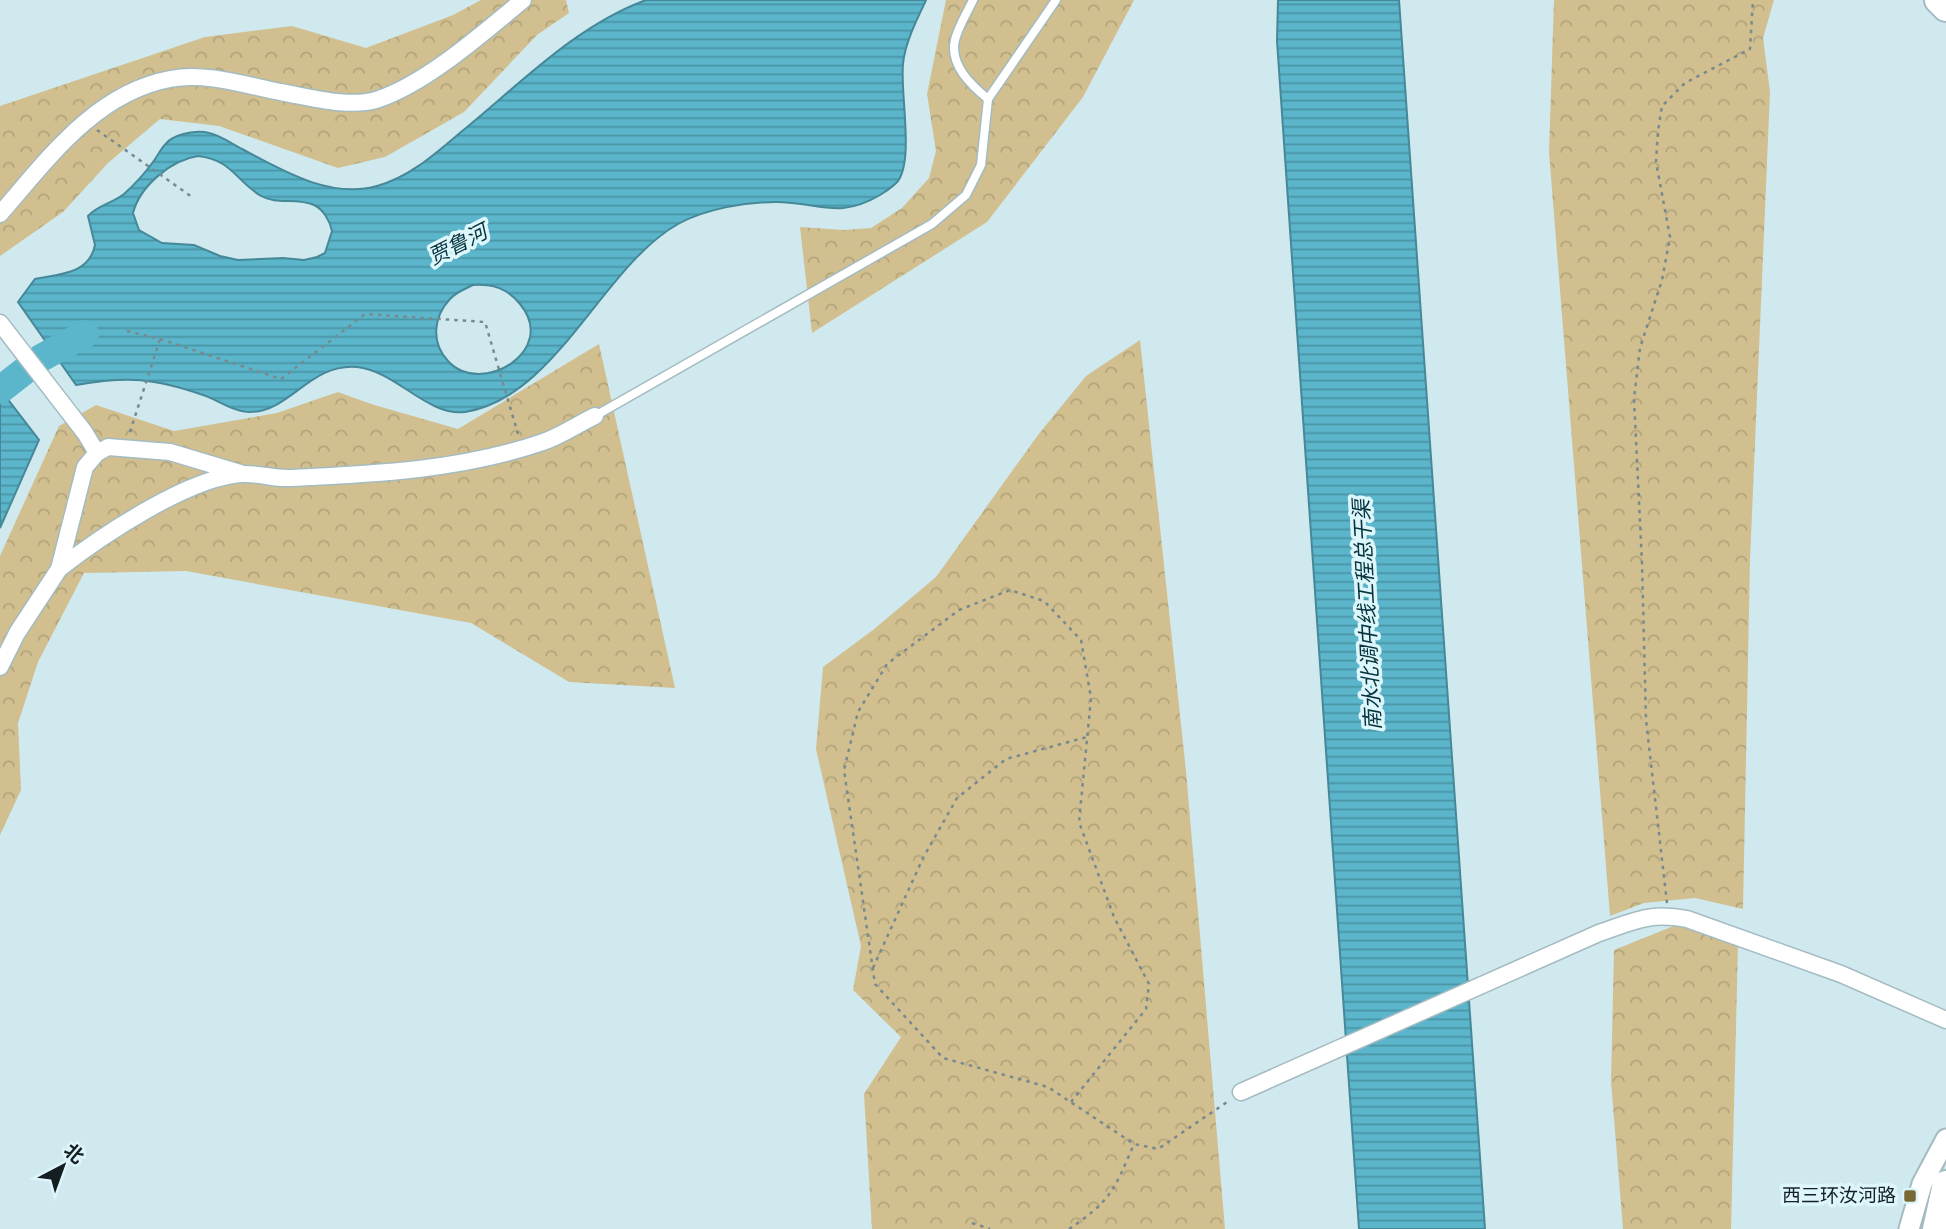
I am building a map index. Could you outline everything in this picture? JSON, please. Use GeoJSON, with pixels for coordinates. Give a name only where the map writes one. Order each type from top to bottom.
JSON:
{"type":"FeatureCollection","features":[{"type":"Feature","properties":{"kind":"highway"},"geometry":{"type":"LineString","coordinates":[[1938,0],[1946,8]]}},
{"type":"Feature","properties":{"kind":"highway"},"geometry":{"type":"LineString","coordinates":[[1936,1229],[1946,1184]]}},
{"type":"Feature","properties":{"kind":"street"},"geometry":{"type":"LineString","coordinates":[[0,214],[59,146],[101,109],[134,89],[172,78],[210,78],[334,103],[378,100],[425,75],[523,0]]}},
{"type":"Feature","properties":{"kind":"street"},"geometry":{"type":"LineString","coordinates":[[0,323],[85,433],[97,453]]}},
{"type":"Feature","properties":{"kind":"street"},"geometry":{"type":"LineString","coordinates":[[59,569],[86,467],[97,453],[108,447],[170,452],[242,474],[286,478],[409,471],[545,442],[595,416]]}},
{"type":"Feature","properties":{"kind":"street"},"geometry":{"type":"LineString","coordinates":[[0,667],[17,633],[59,569],[80,552],[151,508],[201,485],[242,474]]}},
{"type":"Feature","properties":{"kind":"street"},"geometry":{"type":"LineString","coordinates":[[1241,1092],[1599,933],[1635,920],[1662,915],[1687,919],[1841,974],[1946,1020]]}},
{"type":"Feature","properties":{"kind":"street"},"geometry":{"type":"LineString","coordinates":[[1909,1229],[1922,1184],[1946,1139]]}},
{"type":"Feature","properties":{"kind":"lane"},"geometry":{"type":"LineString","coordinates":[[973,0],[954,42],[958,66],[970,84],[988,99]]}},
{"type":"Feature","properties":{"kind":"lane"},"geometry":{"type":"LineString","coordinates":[[595,416],[932,224],[966,195],[981,165],[988,99],[1056,0]]}},
{"type":"Feature","properties":{"kind":"path"},"geometry":{"type":"LineString","coordinates":[[1668,916],[1646,720],[1634,399],[1640,348],[1662,280],[1670,237],[1656,162],[1658,131],[1662,106],[1685,83],[1750,49],[1753,0]]}},
{"type":"Feature","properties":{"kind":"path"},"geometry":{"type":"LineString","coordinates":[[86,122],[192,197]]}},
{"type":"Feature","properties":{"kind":"path"},"geometry":{"type":"LineString","coordinates":[[127,331],[160,339],[281,379],[365,314],[485,322],[522,448]]}},
{"type":"Feature","properties":{"kind":"path"},"geometry":{"type":"LineString","coordinates":[[125,448],[160,339]]}},
{"type":"Feature","properties":{"kind":"path"},"geometry":{"type":"LineString","coordinates":[[1071,1102],[1146,1009],[1149,984],[1114,917],[1079,821],[1091,698],[1081,640],[1044,601],[1010,590],[959,610],[887,664],[858,712],[844,770],[875,984],[943,1059],[1048,1087],[1134,1144],[1158,1149],[1241,1092]]}},
{"type":"Feature","properties":{"kind":"path"},"geometry":{"type":"LineString","coordinates":[[873,968],[923,858],[957,798],[1006,759],[1088,736]]}},
{"type":"Feature","properties":{"kind":"path"},"geometry":{"type":"LineString","coordinates":[[1069,1229],[1097,1210],[1115,1190],[1134,1144]]}},
{"type":"Feature","properties":{"kind":"path"},"geometry":{"type":"LineString","coordinates":[[972,1223],[990,1229]]}},
{"type":"Feature","properties":{"kind":"green space"},"geometry":{"type":"Polygon","coordinates":[[[481,0],[566,0],[569,13],[537,35],[464,112],[385,157],[338,168],[219,126],[160,119],[108,163],[63,212],[0,256],[0,106],[205,37],[292,26],[366,48],[453,15],[481,0]]]}},
{"type":"Feature","properties":{"kind":"green space"},"geometry":{"type":"Polygon","coordinates":[[[946,0],[1134,0],[1083,97],[987,222],[812,333],[800,227],[844,230],[871,228],[902,208],[929,178],[936,151],[927,94],[946,0]]]}},
{"type":"Feature","properties":{"kind":"green space"},"geometry":{"type":"Polygon","coordinates":[[[1554,0],[1774,0],[1763,38],[1770,92],[1750,560],[1743,909],[1695,898],[1644,903],[1610,916],[1549,152],[1554,0]]]}},
{"type":"Feature","properties":{"kind":"green space"},"geometry":{"type":"Polygon","coordinates":[[[1140,340],[1186,771],[1225,1229],[872,1229],[864,1094],[901,1037],[853,990],[861,946],[816,749],[823,667],[873,630],[936,577],[1038,435],[1086,376],[1140,340]]]}},
{"type":"Feature","properties":{"kind":"green space"},"geometry":{"type":"Polygon","coordinates":[[[599,344],[675,688],[569,682],[471,623],[186,571],[84,573],[38,662],[18,723],[21,790],[0,835],[0,556],[59,426],[96,405],[174,431],[277,413],[338,392],[458,429],[599,344]]]}},
{"type":"Feature","properties":{"kind":"green space"},"geometry":{"type":"Polygon","coordinates":[[[1681,923],[1738,945],[1731,1229],[1623,1229],[1611,1082],[1614,950],[1681,923]]]}},
{"type":"Feature","properties":{"kind":"water"},"geometry":{"type":"Polygon","coordinates":[[[646,0],[926,0],[904,56],[906,142],[903,171],[898,181],[880,195],[852,207],[751,203],[713,210],[678,224],[651,244],[625,270],[552,358],[526,383],[497,402],[465,412],[438,408],[385,376],[357,367],[326,372],[277,404],[250,412],[238,410],[186,389],[155,382],[110,380],[76,385],[18,302],[35,279],[63,274],[86,262],[95,245],[88,216],[124,194],[173,138],[191,132],[209,133],[307,181],[342,189],[377,186],[401,177],[422,164],[549,58],[595,25],[646,0]],[[198,156],[167,169],[142,193],[133,213],[139,230],[162,243],[194,245],[238,260],[304,260],[325,253],[332,231],[326,216],[317,207],[301,201],[267,199],[252,190],[226,166],[198,156]],[[473,285],[455,294],[444,306],[436,330],[439,346],[448,361],[462,371],[479,374],[496,371],[511,364],[523,352],[530,338],[529,321],[520,304],[505,291],[493,286],[473,285]]]}},
{"type":"Feature","properties":{"kind":"water","name":"南水北调中线工程总干渠"},"geometry":{"type":"Polygon","coordinates":[[[1278,0],[1399,0],[1485,1229],[1359,1229],[1277,41],[1278,0]]]}},
{"type":"Feature","properties":{"kind":"water"},"geometry":{"type":"Polygon","coordinates":[[[0,389],[39,440],[0,528],[0,389]]]}},
{"type":"Feature","properties":{"kind":"waterway","name":"贾鲁河"},"geometry":{"type":"LineString","coordinates":[[0,390],[41,358],[85,334]]}},
{"type":"Feature","properties":{"kind":"place","name":"西三环汝河路"},"geometry":{"type":"Point","coordinates":[1910,1196]}}]}
